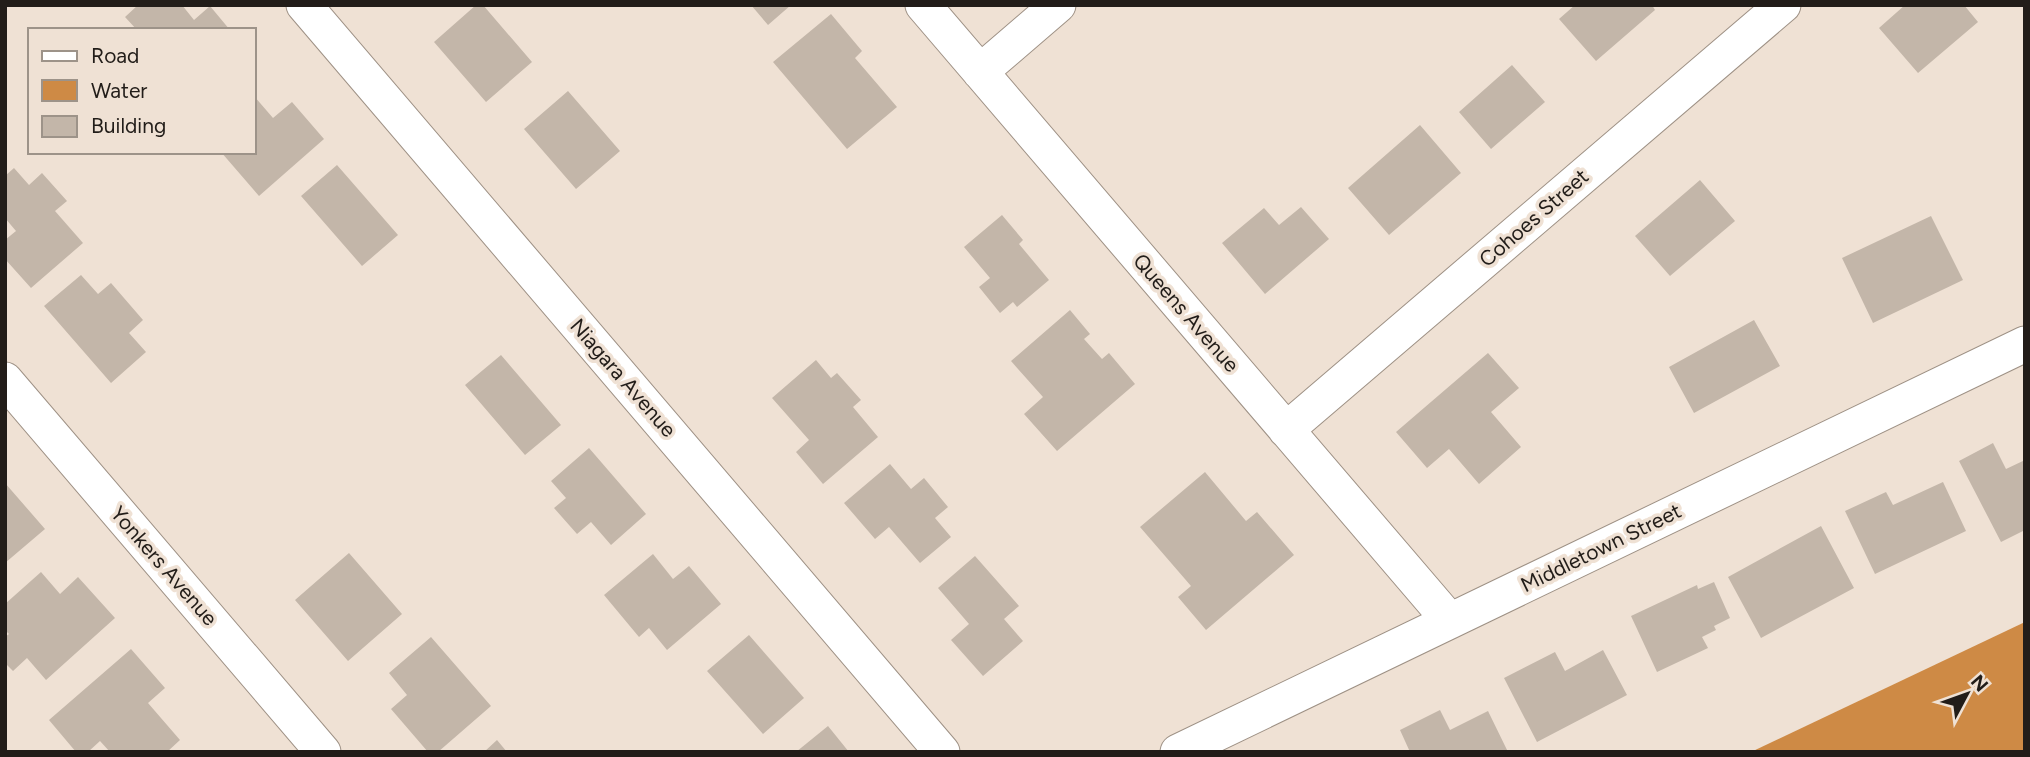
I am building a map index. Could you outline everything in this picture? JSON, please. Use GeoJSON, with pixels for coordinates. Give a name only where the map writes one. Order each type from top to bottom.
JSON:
{"type":"FeatureCollection","features":[{"type":"Feature","properties":{"kind":"street","name":"Niagara Avenue"},"geometry":{"type":"LineString","coordinates":[[304,5],[942,752]]}},
{"type":"Feature","properties":{"kind":"street","name":"Queens Avenue"},"geometry":{"type":"LineString","coordinates":[[923,5],[1450,621]]}},
{"type":"Feature","properties":{"kind":"street"},"geometry":{"type":"LineString","coordinates":[[980,72],[1058,5]]}},
{"type":"Feature","properties":{"kind":"street","name":"Cohoes Street"},"geometry":{"type":"LineString","coordinates":[[1286,430],[1783,5]]}},
{"type":"Feature","properties":{"kind":"street","name":"Middletown Street"},"geometry":{"type":"LineString","coordinates":[[1178,752],[2025,344]]}},
{"type":"Feature","properties":{"kind":"street","name":"Yonkers Avenue"},"geometry":{"type":"LineString","coordinates":[[5,380],[323,752]]}},
{"type":"Feature","properties":{"kind":"water"},"geometry":{"type":"Polygon","coordinates":[[[2025,622],[2025,752],[1751,752],[2025,622]]]}},
{"type":"Feature","properties":{"kind":"building"},"geometry":{"type":"Polygon","coordinates":[[[138,5],[182,5],[194,20],[210,6],[228,28],[135,28],[125,17],[138,5]]]}},
{"type":"Feature","properties":{"kind":"building"},"geometry":{"type":"Polygon","coordinates":[[[476,5],[483,5],[532,62],[486,102],[434,42],[476,5]]]}},
{"type":"Feature","properties":{"kind":"building"},"geometry":{"type":"Polygon","coordinates":[[[751,5],[791,5],[768,25],[751,5]]]}},
{"type":"Feature","properties":{"kind":"building"},"geometry":{"type":"Polygon","coordinates":[[[1575,5],[1652,5],[1655,10],[1596,61],[1559,19],[1575,5]]]}},
{"type":"Feature","properties":{"kind":"building"},"geometry":{"type":"Polygon","coordinates":[[[1905,5],[1964,5],[1978,22],[1918,73],[1879,28],[1905,5]]]}},
{"type":"Feature","properties":{"kind":"building"},"geometry":{"type":"Polygon","coordinates":[[[831,14],[862,51],[855,58],[897,107],[847,149],[773,62],[831,14]]]}},
{"type":"Feature","properties":{"kind":"building"},"geometry":{"type":"Polygon","coordinates":[[[1512,65],[1545,102],[1491,149],[1459,112],[1512,65]]]}},
{"type":"Feature","properties":{"kind":"building"},"geometry":{"type":"Polygon","coordinates":[[[568,91],[620,151],[576,189],[524,129],[568,91]]]}},
{"type":"Feature","properties":{"kind":"building"},"geometry":{"type":"Polygon","coordinates":[[[256,98],[273,118],[292,102],[324,139],[259,196],[223,154],[256,154],[256,98]]]}},
{"type":"Feature","properties":{"kind":"building"},"geometry":{"type":"Polygon","coordinates":[[[1420,125],[1461,173],[1389,235],[1348,188],[1420,125]]]}},
{"type":"Feature","properties":{"kind":"building"},"geometry":{"type":"Polygon","coordinates":[[[337,165],[398,235],[362,266],[301,196],[337,165]]]}},
{"type":"Feature","properties":{"kind":"building"},"geometry":{"type":"Polygon","coordinates":[[[14,168],[29,185],[42,173],[67,201],[55,211],[83,243],[31,288],[5,259],[5,240],[16,231],[5,218],[5,176],[14,168]]]}},
{"type":"Feature","properties":{"kind":"building"},"geometry":{"type":"Polygon","coordinates":[[[1700,180],[1735,221],[1670,276],[1635,236],[1700,180]]]}},
{"type":"Feature","properties":{"kind":"building"},"geometry":{"type":"Polygon","coordinates":[[[1301,207],[1329,239],[1265,294],[1222,243],[1264,208],[1279,225],[1301,207]]]}},
{"type":"Feature","properties":{"kind":"building"},"geometry":{"type":"Polygon","coordinates":[[[1002,215],[1023,240],[1019,244],[1049,280],[1017,307],[1013,302],[1000,313],[979,287],[990,278],[964,247],[1002,215]]]}},
{"type":"Feature","properties":{"kind":"building"},"geometry":{"type":"Polygon","coordinates":[[[1931,216],[1963,280],[1873,323],[1842,258],[1931,216]]]}},
{"type":"Feature","properties":{"kind":"building"},"geometry":{"type":"Polygon","coordinates":[[[81,275],[98,294],[111,283],[143,320],[129,333],[146,352],[111,383],[44,306],[81,275]]]}},
{"type":"Feature","properties":{"kind":"building"},"geometry":{"type":"Polygon","coordinates":[[[1070,310],[1090,334],[1084,339],[1102,359],[1109,353],[1135,384],[1057,451],[1024,414],[1043,397],[1011,361],[1070,310]]]}},
{"type":"Feature","properties":{"kind":"building"},"geometry":{"type":"Polygon","coordinates":[[[1754,320],[1780,366],[1694,413],[1669,367],[1754,320]]]}},
{"type":"Feature","properties":{"kind":"building"},"geometry":{"type":"Polygon","coordinates":[[[1488,353],[1519,388],[1491,412],[1521,447],[1479,484],[1449,449],[1427,468],[1396,432],[1488,353]]]}},
{"type":"Feature","properties":{"kind":"building"},"geometry":{"type":"Polygon","coordinates":[[[501,355],[561,425],[525,455],[465,385],[501,355]]]}},
{"type":"Feature","properties":{"kind":"building"},"geometry":{"type":"Polygon","coordinates":[[[816,360],[831,378],[837,373],[861,400],[853,407],[878,437],[823,484],[796,452],[809,440],[772,398],[816,360]]]}},
{"type":"Feature","properties":{"kind":"building"},"geometry":{"type":"Polygon","coordinates":[[[1993,443],[2006,469],[2025,460],[2025,530],[2001,542],[1959,461],[1993,443]]]}},
{"type":"Feature","properties":{"kind":"building"},"geometry":{"type":"Polygon","coordinates":[[[589,448],[646,514],[611,545],[591,522],[577,534],[554,508],[566,498],[551,481],[589,448]]]}},
{"type":"Feature","properties":{"kind":"building"},"geometry":{"type":"Polygon","coordinates":[[[890,464],[911,489],[924,478],[948,507],[935,518],[951,537],[920,563],[889,527],[875,539],[844,503],[890,464]]]}},
{"type":"Feature","properties":{"kind":"building"},"geometry":{"type":"Polygon","coordinates":[[[1205,472],[1246,521],[1257,512],[1294,555],[1206,630],[1178,597],[1191,586],[1140,527],[1205,472]]]}},
{"type":"Feature","properties":{"kind":"building"},"geometry":{"type":"Polygon","coordinates":[[[1943,482],[1966,531],[1875,574],[1845,511],[1886,492],[1893,505],[1943,482]]]}},
{"type":"Feature","properties":{"kind":"building"},"geometry":{"type":"Polygon","coordinates":[[[5,483],[45,529],[5,563],[5,483]]]}},
{"type":"Feature","properties":{"kind":"building"},"geometry":{"type":"Polygon","coordinates":[[[1821,526],[1854,588],[1761,638],[1728,577],[1821,526]]]}},
{"type":"Feature","properties":{"kind":"building"},"geometry":{"type":"Polygon","coordinates":[[[349,553],[402,614],[348,661],[295,600],[349,553]]]}},
{"type":"Feature","properties":{"kind":"building"},"geometry":{"type":"Polygon","coordinates":[[[653,554],[673,579],[689,566],[721,604],[667,650],[649,628],[639,637],[604,595],[653,554]]]}},
{"type":"Feature","properties":{"kind":"building"},"geometry":{"type":"Polygon","coordinates":[[[975,556],[1019,606],[1004,619],[1023,641],[983,676],[951,640],[969,624],[938,588],[975,556]]]}},
{"type":"Feature","properties":{"kind":"building"},"geometry":{"type":"Polygon","coordinates":[[[41,572],[60,594],[78,577],[115,618],[46,680],[27,658],[13,671],[5,663],[5,637],[9,634],[5,630],[5,604],[41,572]]]}},
{"type":"Feature","properties":{"kind":"building"},"geometry":{"type":"Polygon","coordinates":[[[1714,582],[1730,618],[1714,626],[1716,630],[1702,637],[1708,648],[1657,672],[1631,616],[1697,585],[1698,589],[1714,582]]]}},
{"type":"Feature","properties":{"kind":"building"},"geometry":{"type":"Polygon","coordinates":[[[749,635],[804,698],[763,734],[707,671],[749,635]]]}},
{"type":"Feature","properties":{"kind":"building"},"geometry":{"type":"Polygon","coordinates":[[[431,637],[491,706],[438,752],[428,752],[391,709],[407,695],[389,673],[431,637]]]}},
{"type":"Feature","properties":{"kind":"building"},"geometry":{"type":"Polygon","coordinates":[[[131,649],[165,688],[148,703],[180,740],[167,752],[110,752],[100,741],[88,752],[76,752],[49,720],[131,649]]]}},
{"type":"Feature","properties":{"kind":"building"},"geometry":{"type":"Polygon","coordinates":[[[1603,650],[1627,695],[1537,742],[1504,678],[1555,652],[1565,671],[1603,650]]]}},
{"type":"Feature","properties":{"kind":"building"},"geometry":{"type":"Polygon","coordinates":[[[1440,710],[1450,730],[1488,711],[1508,752],[1410,752],[1400,730],[1440,710]]]}},
{"type":"Feature","properties":{"kind":"building"},"geometry":{"type":"Polygon","coordinates":[[[828,726],[849,752],[796,752],[828,726]]]}},
{"type":"Feature","properties":{"kind":"building"},"geometry":{"type":"Polygon","coordinates":[[[497,740],[507,752],[484,752],[497,740]]]}}]}
